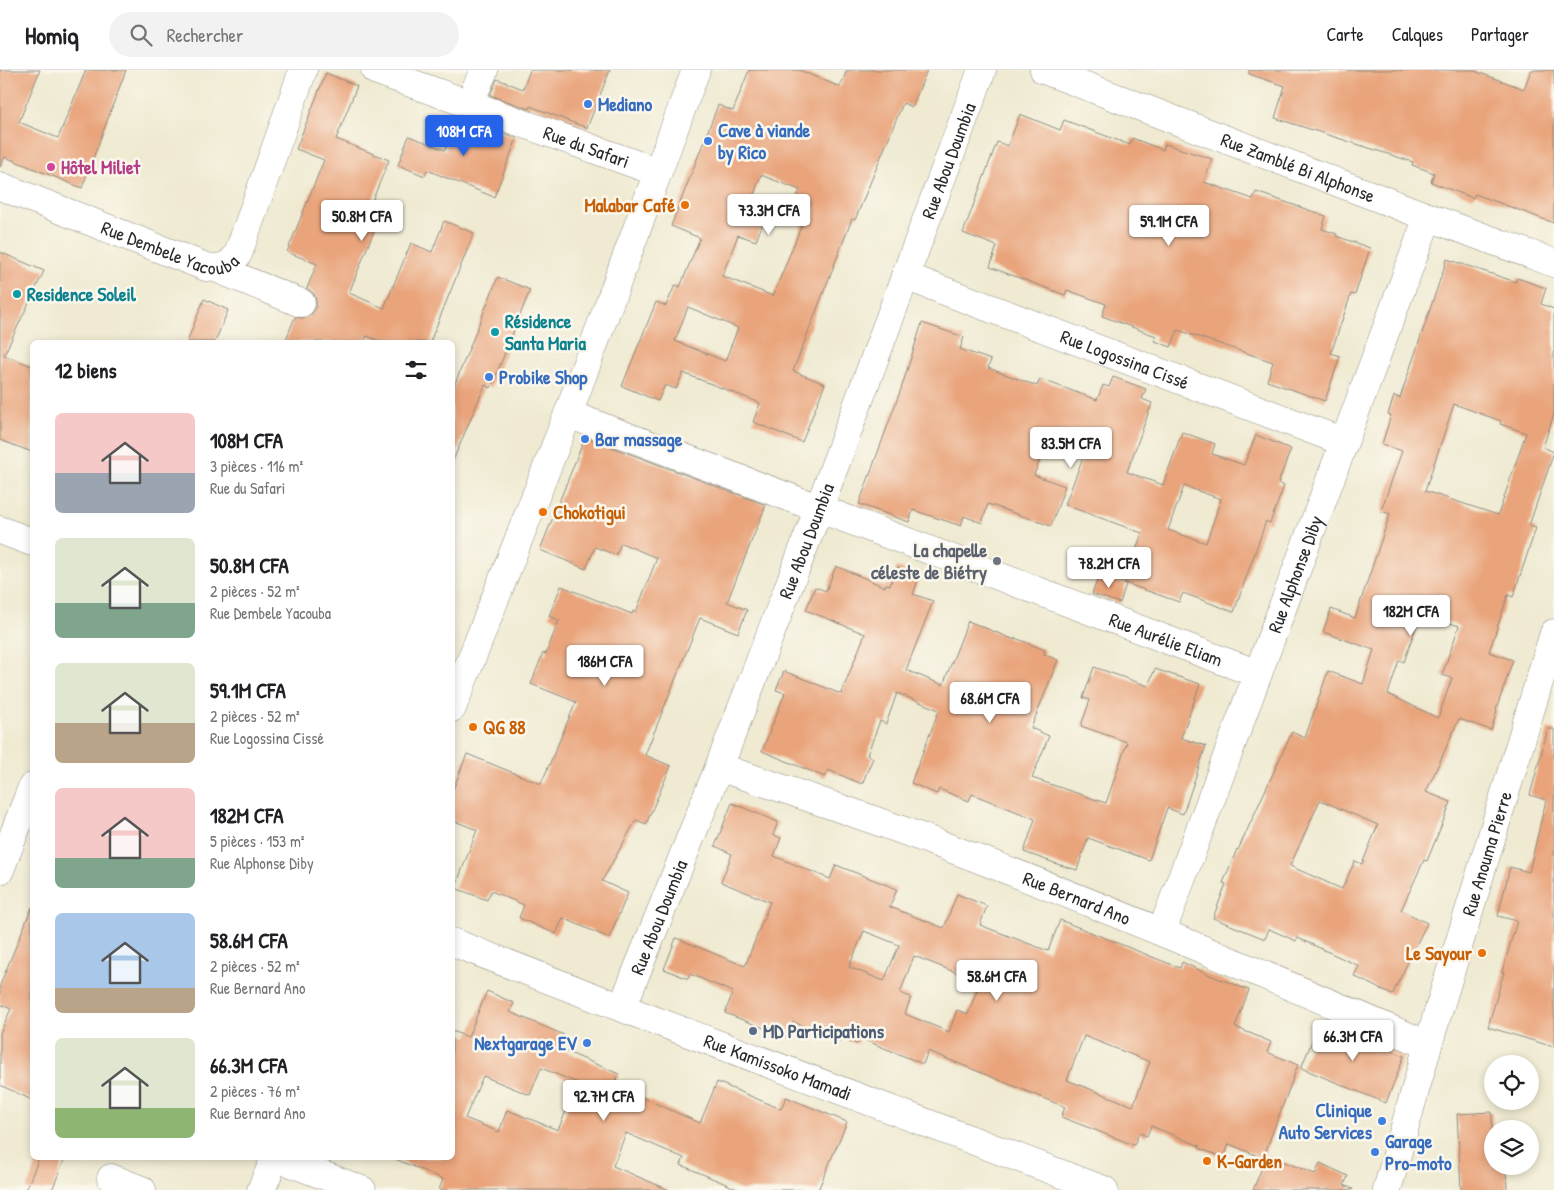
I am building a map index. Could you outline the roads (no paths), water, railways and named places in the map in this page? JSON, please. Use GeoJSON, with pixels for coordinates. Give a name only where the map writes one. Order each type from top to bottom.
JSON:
{"type":"FeatureCollection","features":[{"type":"Feature","properties":{"kind":"street","name":"Rue Dembele Yacouba"},"geometry":{"type":"LineString","coordinates":[[0,186],[206,267],[226,268],[238,254],[303,70]]}},
{"type":"Feature","properties":{"kind":"street","name":"Rue du Safari"},"geometry":{"type":"LineString","coordinates":[[375,70],[656,172]]}},
{"type":"Feature","properties":{"kind":"street"},"geometry":{"type":"LineString","coordinates":[[469,104],[484,70]]}},
{"type":"Feature","properties":{"kind":"street"},"geometry":{"type":"LineString","coordinates":[[455,700],[568,414],[656,172],[696,70]]}},
{"type":"Feature","properties":{"kind":"street","name":"Rue Abou Doumbia"},"geometry":{"type":"LineString","coordinates":[[622,1008],[719,767],[819,508],[982,70]]}},
{"type":"Feature","properties":{"kind":"street","name":"Rue Zamblé Bi Alphonse"},"geometry":{"type":"LineString","coordinates":[[1044,70],[1554,263]]}},
{"type":"Feature","properties":{"kind":"street","name":"Rue Alphonse Diby"},"geometry":{"type":"LineString","coordinates":[[1162,931],[1428,216]]}},
{"type":"Feature","properties":{"kind":"street"},"geometry":{"type":"LineString","coordinates":[[218,269],[301,303]]}},
{"type":"Feature","properties":{"kind":"street","name":"Rue Logossina Cissé"},"geometry":{"type":"LineString","coordinates":[[906,276],[1344,442]]}},
{"type":"Feature","properties":{"kind":"street","name":"Rue Aurélie Eliam"},"geometry":{"type":"LineString","coordinates":[[568,414],[1258,674]]}},
{"type":"Feature","properties":{"kind":"street"},"geometry":{"type":"LineString","coordinates":[[0,530],[30,541]]}},
{"type":"Feature","properties":{"kind":"street","name":"Rue Anouma Pierre"},"geometry":{"type":"LineString","coordinates":[[1386,1190],[1428,1045],[1554,633]]}},
{"type":"Feature","properties":{"kind":"street","name":"Rue Bernard Ano"},"geometry":{"type":"LineString","coordinates":[[719,767],[839,807],[948,847],[1162,931],[1428,1045]]}},
{"type":"Feature","properties":{"kind":"street"},"geometry":{"type":"LineString","coordinates":[[0,870],[30,792]]}},
{"type":"Feature","properties":{"kind":"street","name":"Rue Kamissoko Mamadi"},"geometry":{"type":"LineString","coordinates":[[455,943],[1104,1190]]}},
{"type":"Feature","properties":{"kind":"street"},"geometry":{"type":"LineString","coordinates":[[261,1190],[275,1160]]}},
{"type":"Feature","properties":{"kind":"street"},"geometry":{"type":"LineString","coordinates":[[281,1160],[362,1190]]}},
{"type":"Feature","properties":{"kind":"street"},"geometry":{"type":"LineString","coordinates":[[110,1178],[142,1190]]}},
{"type":"Feature","properties":{"kind":"place","name":"Mediano"},"geometry":{"type":"Point","coordinates":[588,104]}},
{"type":"Feature","properties":{"kind":"place","name":"Cave à viande by Rico"},"geometry":{"type":"Point","coordinates":[708,141]}},
{"type":"Feature","properties":{"kind":"place","name":"Hôtel Miliet"},"geometry":{"type":"Point","coordinates":[51,167]}},
{"type":"Feature","properties":{"kind":"place","name":"Malabar Café"},"geometry":{"type":"Point","coordinates":[685,205]}},
{"type":"Feature","properties":{"kind":"place","name":"Residence Soleil"},"geometry":{"type":"Point","coordinates":[17,294]}},
{"type":"Feature","properties":{"kind":"place","name":"Résidence Santa Maria"},"geometry":{"type":"Point","coordinates":[495,332]}},
{"type":"Feature","properties":{"kind":"place","name":"Probike Shop"},"geometry":{"type":"Point","coordinates":[489,377]}},
{"type":"Feature","properties":{"kind":"place","name":"Bar massage"},"geometry":{"type":"Point","coordinates":[585,439]}},
{"type":"Feature","properties":{"kind":"place","name":"Chokotigui"},"geometry":{"type":"Point","coordinates":[543,512]}},
{"type":"Feature","properties":{"kind":"place","name":"La chapelle céleste de Biétry"},"geometry":{"type":"Point","coordinates":[997,561]}},
{"type":"Feature","properties":{"kind":"place","name":"QG 88"},"geometry":{"type":"Point","coordinates":[473,727]}},
{"type":"Feature","properties":{"kind":"place","name":"Le Sayour"},"geometry":{"type":"Point","coordinates":[1482,953]}},
{"type":"Feature","properties":{"kind":"place","name":"MD Participations"},"geometry":{"type":"Point","coordinates":[753,1031]}},
{"type":"Feature","properties":{"kind":"place","name":"Nextgarage EV"},"geometry":{"type":"Point","coordinates":[587,1043]}},
{"type":"Feature","properties":{"kind":"place","name":"Clinique Auto Services"},"geometry":{"type":"Point","coordinates":[1382,1121]}},
{"type":"Feature","properties":{"kind":"place","name":"Garage Pro-moto"},"geometry":{"type":"Point","coordinates":[1375,1152]}},
{"type":"Feature","properties":{"kind":"place","name":"K-Garden"},"geometry":{"type":"Point","coordinates":[1207,1161]}}]}
